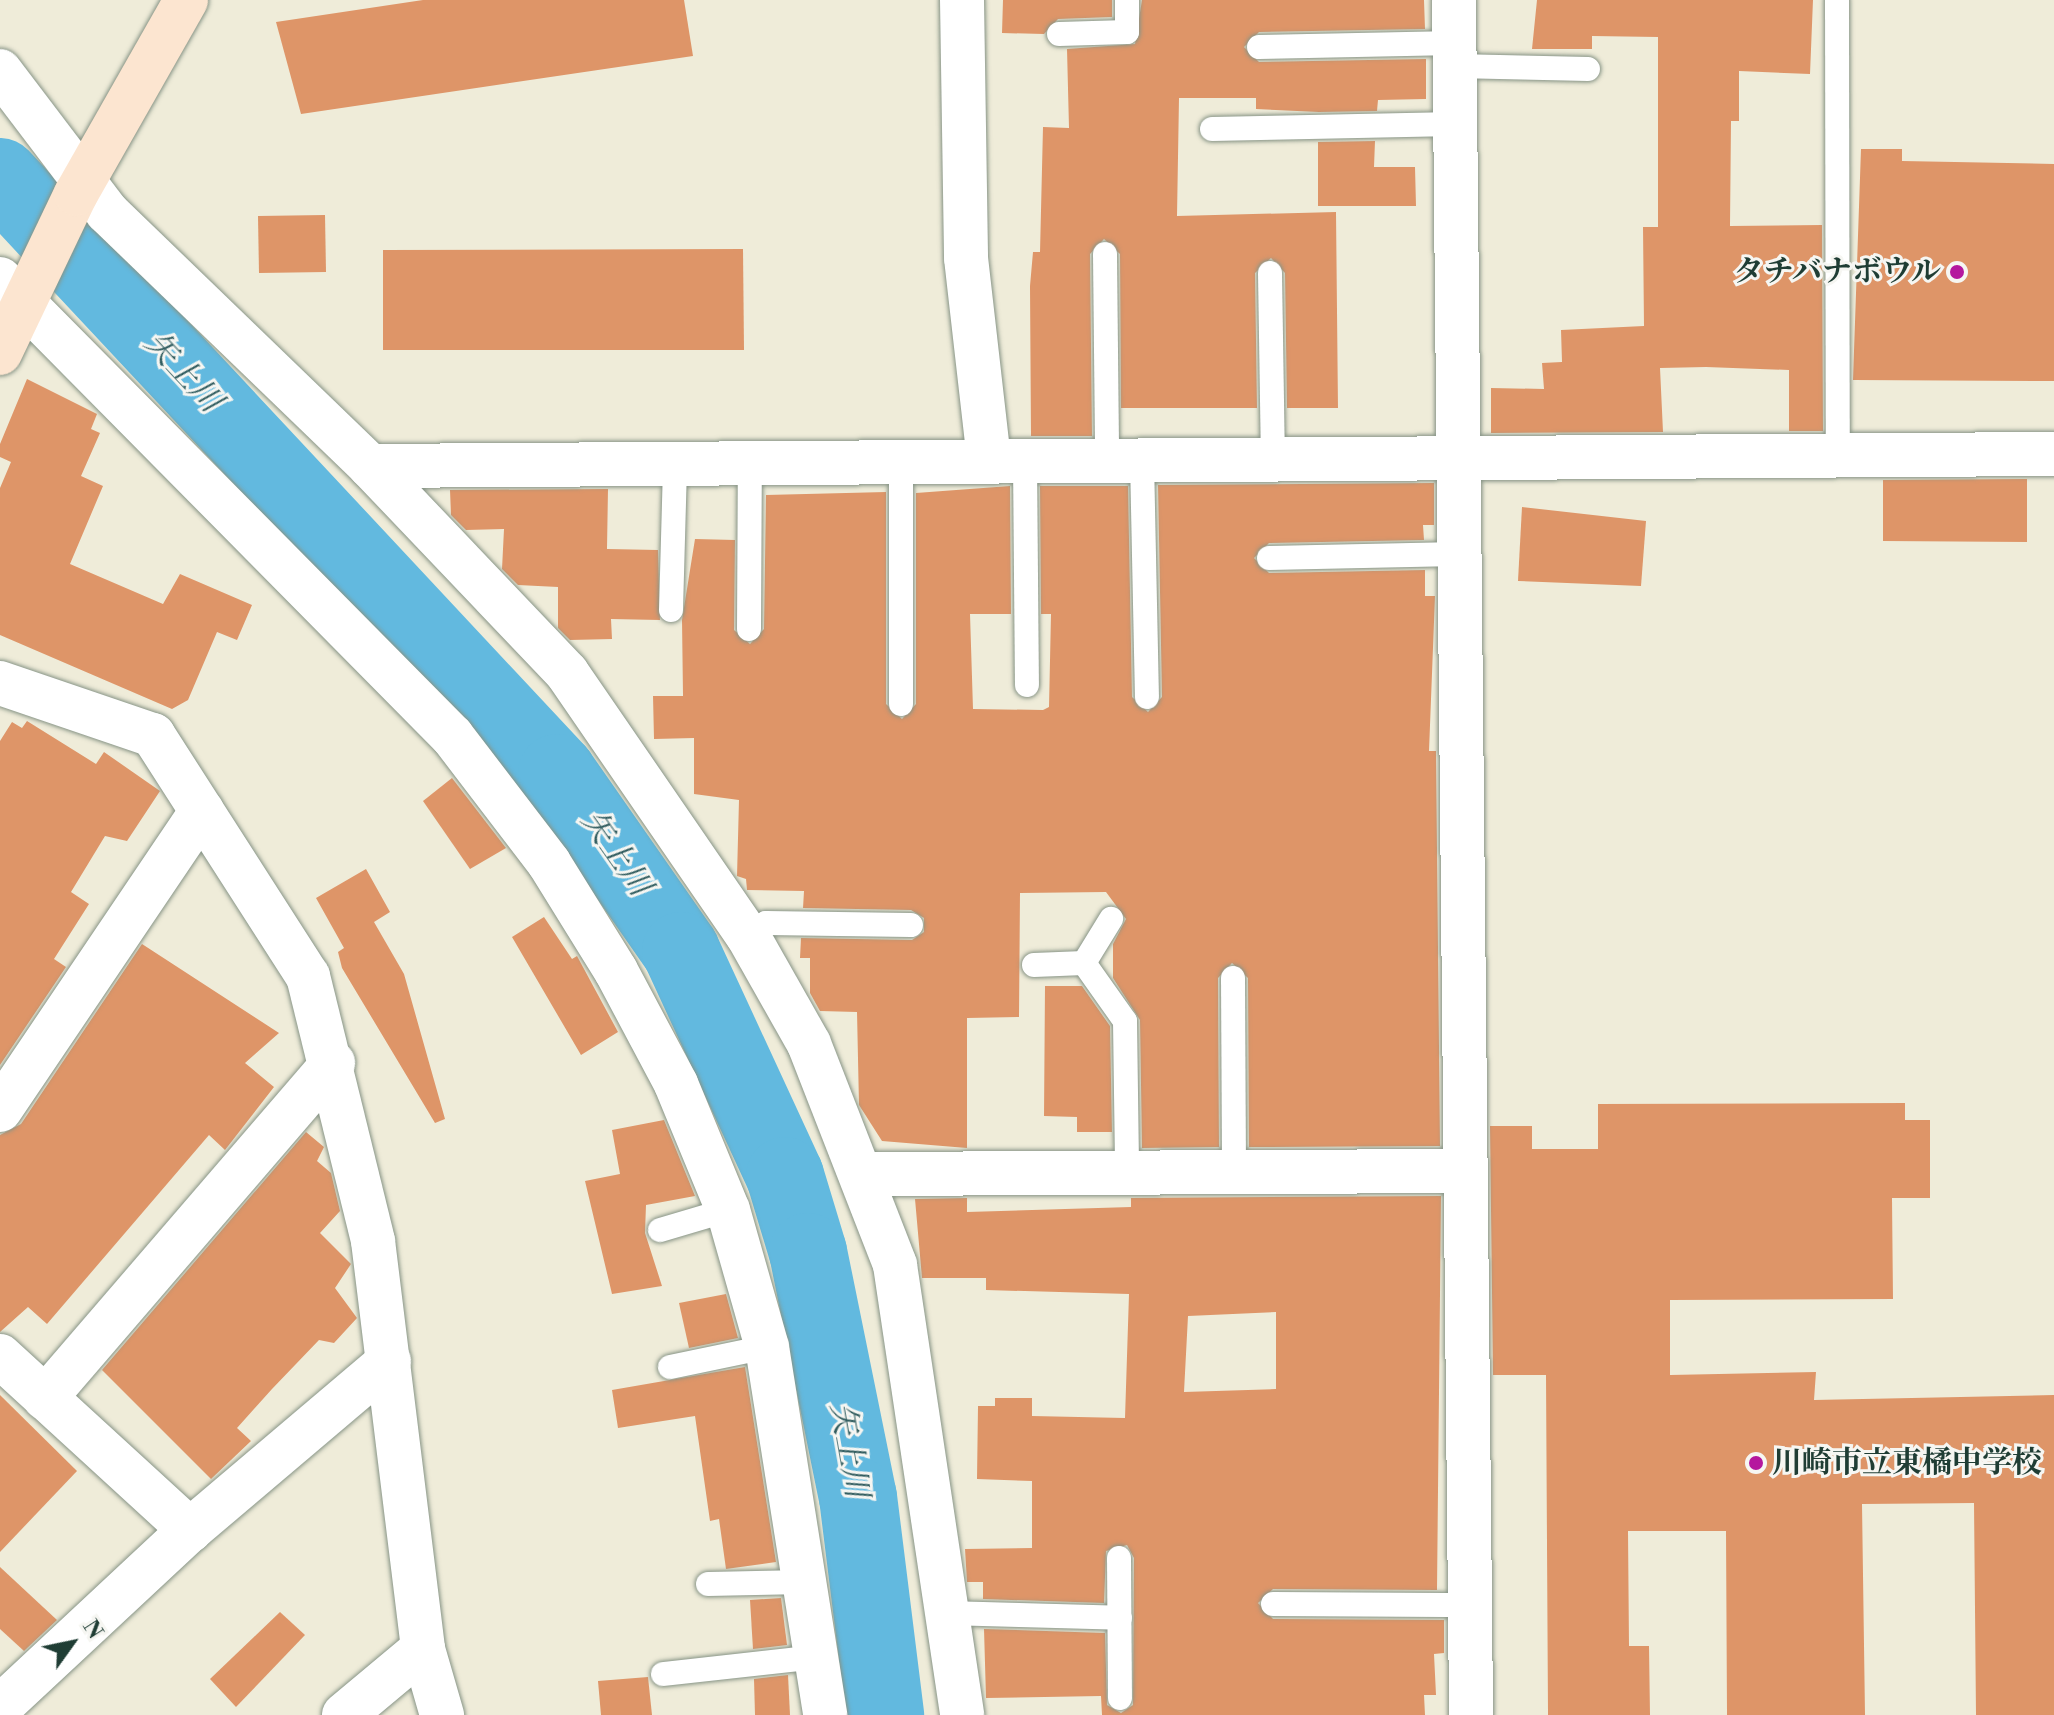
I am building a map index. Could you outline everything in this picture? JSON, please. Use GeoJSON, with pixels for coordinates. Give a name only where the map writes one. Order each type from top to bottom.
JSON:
{"type":"FeatureCollection","features":[{"type":"Feature","properties":{"kind":"main road"},"geometry":{"type":"LineString","coordinates":[[0,353],[16,292],[79,189],[186,0]]}},
{"type":"Feature","properties":{"kind":"street"},"geometry":{"type":"LineString","coordinates":[[962,0],[966,258],[1007,461]]}},
{"type":"Feature","properties":{"kind":"street"},"geometry":{"type":"LineString","coordinates":[[1454,0],[1471,1715]]}},
{"type":"Feature","properties":{"kind":"street"},"geometry":{"type":"LineString","coordinates":[[0,71],[79,189],[370,466],[567,673],[748,936],[809,1044],[865,1174],[895,1265],[962,1715]]}},
{"type":"Feature","properties":{"kind":"street"},"geometry":{"type":"LineString","coordinates":[[16,292],[452,736],[549,863],[616,971],[676,1084],[728,1210],[767,1347],[825,1715]]}},
{"type":"Feature","properties":{"kind":"street"},"geometry":{"type":"LineString","coordinates":[[370,466],[901,467],[1007,461],[2054,454]]}},
{"type":"Feature","properties":{"kind":"street"},"geometry":{"type":"LineString","coordinates":[[6,696],[153,735],[308,976],[333,1063],[373,1241],[423,1649],[442,1715]]}},
{"type":"Feature","properties":{"kind":"street"},"geometry":{"type":"LineString","coordinates":[[0,1110],[202,811]]}},
{"type":"Feature","properties":{"kind":"street"},"geometry":{"type":"LineString","coordinates":[[45,1398],[333,1063]]}},
{"type":"Feature","properties":{"kind":"street"},"geometry":{"type":"LineString","coordinates":[[865,1174],[1127,1169],[1465,1171]]}},
{"type":"Feature","properties":{"kind":"street"},"geometry":{"type":"LineString","coordinates":[[0,1356],[190,1530]]}},
{"type":"Feature","properties":{"kind":"street"},"geometry":{"type":"LineString","coordinates":[[0,1707],[190,1530],[389,1361]]}},
{"type":"Feature","properties":{"kind":"street"},"geometry":{"type":"LineString","coordinates":[[344,1715],[423,1649]]}},
{"type":"Feature","properties":{"kind":"lane"},"geometry":{"type":"LineString","coordinates":[[1059,34],[1127,32],[1127,0]]}},
{"type":"Feature","properties":{"kind":"lane"},"geometry":{"type":"LineString","coordinates":[[1837,0],[1838,456]]}},
{"type":"Feature","properties":{"kind":"lane"},"geometry":{"type":"LineString","coordinates":[[1259,47],[1455,55],[1588,69]]}},
{"type":"Feature","properties":{"kind":"lane"},"geometry":{"type":"LineString","coordinates":[[1212,129],[1455,124]]}},
{"type":"Feature","properties":{"kind":"lane"},"geometry":{"type":"LineString","coordinates":[[1105,254],[1147,697]]}},
{"type":"Feature","properties":{"kind":"lane"},"geometry":{"type":"LineString","coordinates":[[1270,273],[1273,460]]}},
{"type":"Feature","properties":{"kind":"lane"},"geometry":{"type":"LineString","coordinates":[[1007,461],[1027,685]]}},
{"type":"Feature","properties":{"kind":"lane"},"geometry":{"type":"LineString","coordinates":[[671,610],[675,465]]}},
{"type":"Feature","properties":{"kind":"lane"},"geometry":{"type":"LineString","coordinates":[[749,629],[750,465]]}},
{"type":"Feature","properties":{"kind":"lane"},"geometry":{"type":"LineString","coordinates":[[901,467],[901,704]]}},
{"type":"Feature","properties":{"kind":"lane"},"geometry":{"type":"LineString","coordinates":[[1269,558],[1458,554]]}},
{"type":"Feature","properties":{"kind":"lane"},"geometry":{"type":"LineString","coordinates":[[1084,963],[1111,919]]}},
{"type":"Feature","properties":{"kind":"lane"},"geometry":{"type":"LineString","coordinates":[[748,936],[766,923],[911,925]]}},
{"type":"Feature","properties":{"kind":"lane"},"geometry":{"type":"LineString","coordinates":[[1034,965],[1084,963]]}},
{"type":"Feature","properties":{"kind":"lane"},"geometry":{"type":"LineString","coordinates":[[1084,963],[1125,1021],[1127,1169]]}},
{"type":"Feature","properties":{"kind":"lane"},"geometry":{"type":"LineString","coordinates":[[1233,978],[1234,1170]]}},
{"type":"Feature","properties":{"kind":"lane"},"geometry":{"type":"LineString","coordinates":[[660,1230],[728,1210]]}},
{"type":"Feature","properties":{"kind":"lane"},"geometry":{"type":"LineString","coordinates":[[670,1367],[767,1347]]}},
{"type":"Feature","properties":{"kind":"lane"},"geometry":{"type":"LineString","coordinates":[[1119,1558],[1120,1698]]}},
{"type":"Feature","properties":{"kind":"lane"},"geometry":{"type":"LineString","coordinates":[[708,1584],[804,1582]]}},
{"type":"Feature","properties":{"kind":"lane"},"geometry":{"type":"LineString","coordinates":[[1273,1604],[1470,1605]]}},
{"type":"Feature","properties":{"kind":"lane"},"geometry":{"type":"LineString","coordinates":[[946,1613],[1120,1618]]}},
{"type":"Feature","properties":{"kind":"lane"},"geometry":{"type":"LineString","coordinates":[[663,1674],[816,1657]]}},
{"type":"Feature","properties":{"kind":"building"},"geometry":{"type":"Polygon","coordinates":[[[423,0],[684,0],[693,56],[301,114],[276,22],[423,0]]]}},
{"type":"Feature","properties":{"kind":"building"},"geometry":{"type":"Polygon","coordinates":[[[1003,0],[1112,0],[1112,17],[1058,19],[1044,34],[1002,33],[1003,0]]]}},
{"type":"Feature","properties":{"kind":"building"},"geometry":{"type":"Polygon","coordinates":[[[1142,0],[1424,0],[1425,29],[1259,32],[1244,47],[1259,62],[1426,59],[1426,99],[1378,100],[1377,111],[1319,112],[1256,109],[1256,98],[1179,98],[1177,216],[1336,212],[1338,408],[1287,408],[1285,273],[1271,258],[1255,273],[1257,408],[1121,408],[1120,254],[1104,239],[1090,254],[1092,436],[1031,436],[1030,286],[1033,252],[1040,252],[1043,127],[1069,128],[1067,49],[1135,44],[1142,0]]]}},
{"type":"Feature","properties":{"kind":"building"},"geometry":{"type":"Polygon","coordinates":[[[1537,0],[1813,0],[1810,74],[1739,71],[1739,121],[1731,121],[1730,226],[1822,225],[1823,431],[1789,431],[1789,370],[1706,367],[1660,368],[1663,432],[1491,433],[1491,388],[1544,389],[1542,363],[1562,362],[1561,330],[1644,326],[1643,227],[1658,227],[1658,37],[1592,36],[1592,49],[1532,49],[1537,0]]]}},
{"type":"Feature","properties":{"kind":"building"},"geometry":{"type":"Polygon","coordinates":[[[1375,141],[1374,167],[1415,167],[1416,206],[1318,206],[1318,142],[1375,141]]]}},
{"type":"Feature","properties":{"kind":"building","name":"タチバナボウル"},"geometry":{"type":"Polygon","coordinates":[[[1861,149],[1902,149],[1902,161],[2054,164],[2054,381],[1853,380],[1861,149]]]}},
{"type":"Feature","properties":{"kind":"building"},"geometry":{"type":"Polygon","coordinates":[[[325,215],[326,272],[259,273],[258,216],[325,215]]]}},
{"type":"Feature","properties":{"kind":"building"},"geometry":{"type":"Polygon","coordinates":[[[743,249],[744,350],[383,350],[383,250],[743,249]]]}},
{"type":"Feature","properties":{"kind":"building"},"geometry":{"type":"Polygon","coordinates":[[[27,379],[97,414],[91,429],[100,433],[81,476],[103,486],[70,564],[163,604],[180,574],[252,605],[237,640],[217,632],[188,700],[172,709],[0,635],[0,488],[11,462],[0,457],[0,444],[27,379]]]}},
{"type":"Feature","properties":{"kind":"building"},"geometry":{"type":"Polygon","coordinates":[[[2027,479],[2027,542],[1883,541],[1883,480],[2027,479]]]}},
{"type":"Feature","properties":{"kind":"building"},"geometry":{"type":"Polygon","coordinates":[[[1434,483],[1434,525],[1423,525],[1424,540],[1269,543],[1254,558],[1269,573],[1425,570],[1425,596],[1435,596],[1429,751],[1436,751],[1440,1146],[1249,1147],[1248,978],[1232,963],[1218,978],[1219,1147],[1142,1148],[1140,1020],[1113,978],[1113,944],[1126,919],[1106,892],[1020,893],[1019,1017],[967,1018],[967,1148],[882,1141],[859,1105],[857,1012],[820,1011],[810,993],[810,958],[800,958],[801,938],[912,940],[924,932],[924,918],[911,910],[803,908],[804,891],[747,890],[746,879],[737,876],[739,800],[694,794],[694,738],[654,739],[653,696],[683,696],[682,620],[695,539],[735,540],[734,630],[750,644],[764,629],[766,495],[886,492],[886,704],[902,719],[916,704],[916,493],[1010,486],[1011,614],[970,614],[973,709],[1043,710],[1049,707],[1051,614],[1041,614],[1040,486],[1128,486],[1132,697],[1148,712],[1162,697],[1158,485],[1434,483]]]}},
{"type":"Feature","properties":{"kind":"building"},"geometry":{"type":"Polygon","coordinates":[[[608,489],[607,549],[658,550],[660,620],[611,619],[612,639],[570,640],[558,628],[558,587],[518,585],[502,569],[504,529],[466,530],[451,515],[450,490],[608,489]]]}},
{"type":"Feature","properties":{"kind":"building"},"geometry":{"type":"Polygon","coordinates":[[[1522,507],[1646,521],[1641,586],[1518,581],[1522,507]]]}},
{"type":"Feature","properties":{"kind":"building"},"geometry":{"type":"Polygon","coordinates":[[[27,721],[96,764],[104,752],[160,791],[127,841],[105,836],[71,892],[89,904],[54,959],[66,967],[0,1065],[0,741],[12,722],[22,728],[27,721]]]}},
{"type":"Feature","properties":{"kind":"building"},"geometry":{"type":"Polygon","coordinates":[[[452,778],[506,848],[470,869],[423,801],[452,778]]]}},
{"type":"Feature","properties":{"kind":"building"},"geometry":{"type":"Polygon","coordinates":[[[366,869],[390,912],[374,922],[404,974],[445,1119],[435,1123],[342,968],[338,952],[344,948],[316,898],[366,869]]]}},
{"type":"Feature","properties":{"kind":"building"},"geometry":{"type":"Polygon","coordinates":[[[544,917],[572,959],[577,956],[618,1032],[581,1055],[512,937],[544,917]]]}},
{"type":"Feature","properties":{"kind":"building"},"geometry":{"type":"Polygon","coordinates":[[[142,944],[279,1033],[245,1063],[274,1087],[225,1150],[209,1135],[47,1324],[28,1307],[0,1332],[0,1135],[21,1124],[142,944]]]}},
{"type":"Feature","properties":{"kind":"building"},"geometry":{"type":"Polygon","coordinates":[[[1045,986],[1082,986],[1110,1026],[1112,1132],[1077,1132],[1077,1117],[1044,1116],[1045,986]]]}},
{"type":"Feature","properties":{"kind":"building"},"geometry":{"type":"Polygon","coordinates":[[[1905,1103],[1905,1120],[1930,1120],[1930,1198],[1892,1198],[1893,1299],[1670,1300],[1670,1375],[1816,1372],[1814,1400],[2054,1395],[2054,1715],[1976,1715],[1974,1503],[1862,1504],[1865,1715],[1727,1715],[1726,1531],[1628,1531],[1629,1646],[1649,1646],[1650,1715],[1548,1715],[1546,1375],[1493,1375],[1490,1126],[1532,1126],[1532,1149],[1598,1149],[1598,1104],[1905,1103]]]}},
{"type":"Feature","properties":{"kind":"building"},"geometry":{"type":"Polygon","coordinates":[[[664,1120],[695,1196],[646,1205],[645,1233],[662,1286],[612,1294],[585,1181],[620,1174],[612,1130],[664,1120]]]}},
{"type":"Feature","properties":{"kind":"building"},"geometry":{"type":"Polygon","coordinates":[[[306,1132],[324,1147],[317,1161],[331,1173],[340,1211],[320,1233],[351,1264],[335,1288],[357,1318],[334,1343],[319,1340],[272,1389],[237,1428],[251,1441],[211,1479],[102,1370],[306,1132]]]}},
{"type":"Feature","properties":{"kind":"building"},"geometry":{"type":"Polygon","coordinates":[[[1441,1196],[1437,1590],[1273,1589],[1258,1603],[1273,1619],[1444,1620],[1444,1653],[1434,1654],[1436,1695],[1424,1695],[1425,1715],[1102,1715],[1101,1696],[986,1698],[984,1629],[1105,1633],[1107,1705],[1121,1713],[1133,1705],[1134,1558],[1127,1545],[1106,1551],[1104,1603],[983,1599],[983,1582],[967,1582],[965,1549],[1032,1548],[1032,1481],[977,1479],[978,1406],[995,1406],[995,1398],[1032,1398],[1032,1416],[1125,1418],[1129,1294],[986,1290],[986,1278],[922,1278],[915,1199],[967,1198],[967,1212],[1131,1207],[1131,1198],[1441,1196]],[[1276,1312],[1188,1316],[1184,1392],[1276,1389],[1276,1312]]]}},
{"type":"Feature","properties":{"kind":"building"},"geometry":{"type":"Polygon","coordinates":[[[726,1294],[738,1338],[689,1348],[679,1303],[726,1294]]]}},
{"type":"Feature","properties":{"kind":"building"},"geometry":{"type":"Polygon","coordinates":[[[745,1367],[776,1562],[726,1569],[719,1519],[710,1521],[695,1416],[618,1428],[612,1390],[745,1367]]]}},
{"type":"Feature","properties":{"kind":"building"},"geometry":{"type":"Polygon","coordinates":[[[0,1395],[77,1471],[0,1552],[0,1395]]]}},
{"type":"Feature","properties":{"kind":"building"},"geometry":{"type":"Polygon","coordinates":[[[0,1567],[57,1620],[24,1651],[0,1629],[0,1567]]]}},
{"type":"Feature","properties":{"kind":"building"},"geometry":{"type":"Polygon","coordinates":[[[781,1598],[787,1645],[753,1649],[750,1600],[781,1598]]]}},
{"type":"Feature","properties":{"kind":"building"},"geometry":{"type":"Polygon","coordinates":[[[280,1612],[305,1635],[236,1707],[210,1679],[280,1612]]]}},
{"type":"Feature","properties":{"kind":"building"},"geometry":{"type":"Polygon","coordinates":[[[788,1675],[790,1715],[755,1715],[754,1679],[788,1675]]]}},
{"type":"Feature","properties":{"kind":"building"},"geometry":{"type":"Polygon","coordinates":[[[648,1677],[652,1715],[601,1715],[598,1681],[648,1677]]]}},
{"type":"Feature","properties":{"kind":"waterway","name":"矢上川"},"geometry":{"type":"LineString","coordinates":[[0,177],[557,773],[681,951],[785,1176],[808,1252],[858,1497],[885,1715]]}},
{"type":"Feature","properties":{"kind":"place","name":"タチバナボウル"},"geometry":{"type":"Point","coordinates":[1957,272]}},
{"type":"Feature","properties":{"kind":"place","name":"川崎市立東橘中学校"},"geometry":{"type":"Point","coordinates":[1756,1463]}}]}
